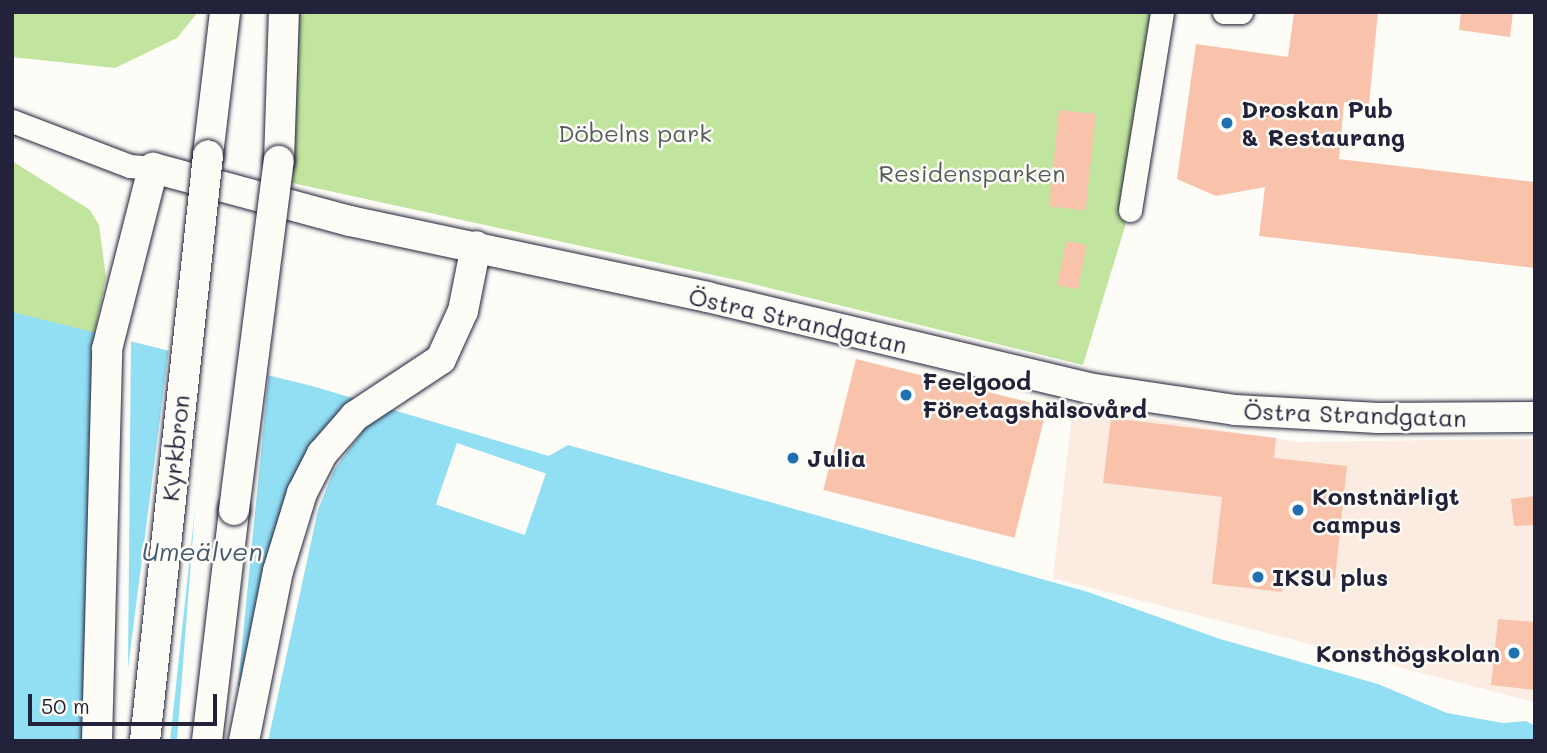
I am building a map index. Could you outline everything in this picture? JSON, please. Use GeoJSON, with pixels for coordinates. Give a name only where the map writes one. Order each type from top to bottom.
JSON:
{"type":"FeatureCollection","features":[{"type":"Feature","properties":{"kind":"street","name":"Kyrkbron"},"geometry":{"type":"LineString","coordinates":[[145,741],[225,12]]}},
{"type":"Feature","properties":{"kind":"street"},"geometry":{"type":"LineString","coordinates":[[207,741],[279,161],[284,12]]}},
{"type":"Feature","properties":{"kind":"street"},"geometry":{"type":"LineString","coordinates":[[1130,210],[1162,12]]}},
{"type":"Feature","properties":{"kind":"street"},"geometry":{"type":"LineString","coordinates":[[1224,12],[1241,12]]}},
{"type":"Feature","properties":{"kind":"street"},"geometry":{"type":"LineString","coordinates":[[12,121],[130,166],[153,168],[109,332],[97,741]]}},
{"type":"Feature","properties":{"kind":"street","name":"Östra Strandgatan"},"geometry":{"type":"LineString","coordinates":[[153,168],[350,221],[476,246],[1088,388],[1236,410],[1378,418],[1535,417]]}},
{"type":"Feature","properties":{"kind":"street"},"geometry":{"type":"LineString","coordinates":[[244,741],[287,537],[311,476],[355,416],[430,367],[455,338],[476,246]]}},
{"type":"Feature","properties":{"kind":"shaded area","name":"Konstnärligt campus"},"geometry":{"type":"Polygon","coordinates":[[[1073,407],[1297,442],[1535,439],[1535,702],[1053,578],[1073,407]]]}},
{"type":"Feature","properties":{"kind":"green space"},"geometry":{"type":"Polygon","coordinates":[[[12,12],[198,12],[177,38],[115,68],[12,57],[12,12]]]}},
{"type":"Feature","properties":{"kind":"green space"},"geometry":{"type":"Polygon","coordinates":[[[295,12],[1162,12],[1130,210],[1083,365],[741,281],[288,182],[295,12]]]}},
{"type":"Feature","properties":{"kind":"green space"},"geometry":{"type":"Polygon","coordinates":[[[12,161],[90,210],[99,225],[106,277],[94,335],[12,312],[12,161]]]}},
{"type":"Feature","properties":{"kind":"water","name":"Umeälven"},"geometry":{"type":"Polygon","coordinates":[[[12,312],[312,386],[549,456],[568,445],[1088,592],[1220,639],[1378,684],[1447,713],[1503,723],[1526,721],[1535,726],[1535,741],[12,741],[12,312]]]}},
{"type":"Feature","properties":{"kind":"pier"},"geometry":{"type":"Polygon","coordinates":[[[98,333],[131,340],[128,668],[169,348],[269,371],[238,686],[248,688],[304,473],[370,421],[334,470],[318,510],[268,741],[177,741],[195,509],[170,741],[97,741],[98,333]]]}},
{"type":"Feature","properties":{"kind":"pier"},"geometry":{"type":"Polygon","coordinates":[[[457,443],[546,474],[525,535],[436,504],[457,443]]]}},
{"type":"Feature","properties":{"kind":"building"},"geometry":{"type":"Polygon","coordinates":[[[1294,12],[1378,12],[1369,104],[1344,102],[1339,159],[1535,182],[1535,268],[1259,236],[1265,187],[1216,196],[1177,179],[1196,44],[1288,57],[1294,12]]]}},
{"type":"Feature","properties":{"kind":"building"},"geometry":{"type":"Polygon","coordinates":[[[1461,12],[1513,12],[1510,37],[1459,30],[1461,12]]]}},
{"type":"Feature","properties":{"kind":"building"},"geometry":{"type":"Polygon","coordinates":[[[1059,110],[1096,114],[1086,210],[1049,206],[1059,110]]]}},
{"type":"Feature","properties":{"kind":"building"},"geometry":{"type":"Polygon","coordinates":[[[1066,241],[1087,245],[1078,289],[1057,285],[1066,241]]]}},
{"type":"Feature","properties":{"kind":"building"},"geometry":{"type":"Polygon","coordinates":[[[856,359],[1047,407],[1014,538],[823,490],[856,359]]]}},
{"type":"Feature","properties":{"kind":"building"},"geometry":{"type":"Polygon","coordinates":[[[1111,418],[1276,438],[1274,458],[1347,466],[1335,579],[1284,574],[1282,592],[1212,584],[1222,497],[1103,483],[1111,418]]]}},
{"type":"Feature","properties":{"kind":"building"},"geometry":{"type":"Polygon","coordinates":[[[1535,496],[1535,525],[1514,526],[1511,499],[1535,496]]]}},
{"type":"Feature","properties":{"kind":"building","name":"Konsthögskolan"},"geometry":{"type":"Polygon","coordinates":[[[1498,619],[1535,622],[1535,690],[1491,685],[1498,619]]]}},
{"type":"Feature","properties":{"kind":"place","name":"Droskan Pub & Restaurang"},"geometry":{"type":"Point","coordinates":[1227,123]}},
{"type":"Feature","properties":{"kind":"place","name":"Feelgood Företagshälsovård"},"geometry":{"type":"Point","coordinates":[906,395]}},
{"type":"Feature","properties":{"kind":"place","name":"Julia"},"geometry":{"type":"Point","coordinates":[793,458]}},
{"type":"Feature","properties":{"kind":"place","name":"Konstnärligt campus"},"geometry":{"type":"Point","coordinates":[1298,510]}},
{"type":"Feature","properties":{"kind":"place","name":"IKSU plus"},"geometry":{"type":"Point","coordinates":[1258,577]}},
{"type":"Feature","properties":{"kind":"place","name":"Konsthögskolan"},"geometry":{"type":"Point","coordinates":[1514,653]}},
{"type":"Feature","properties":{"kind":"park label","name":"Döbelns park"},"geometry":{"type":"Point","coordinates":[635,133]}},
{"type":"Feature","properties":{"kind":"park label","name":"Residensparken"},"geometry":{"type":"Point","coordinates":[972,173]}}]}
